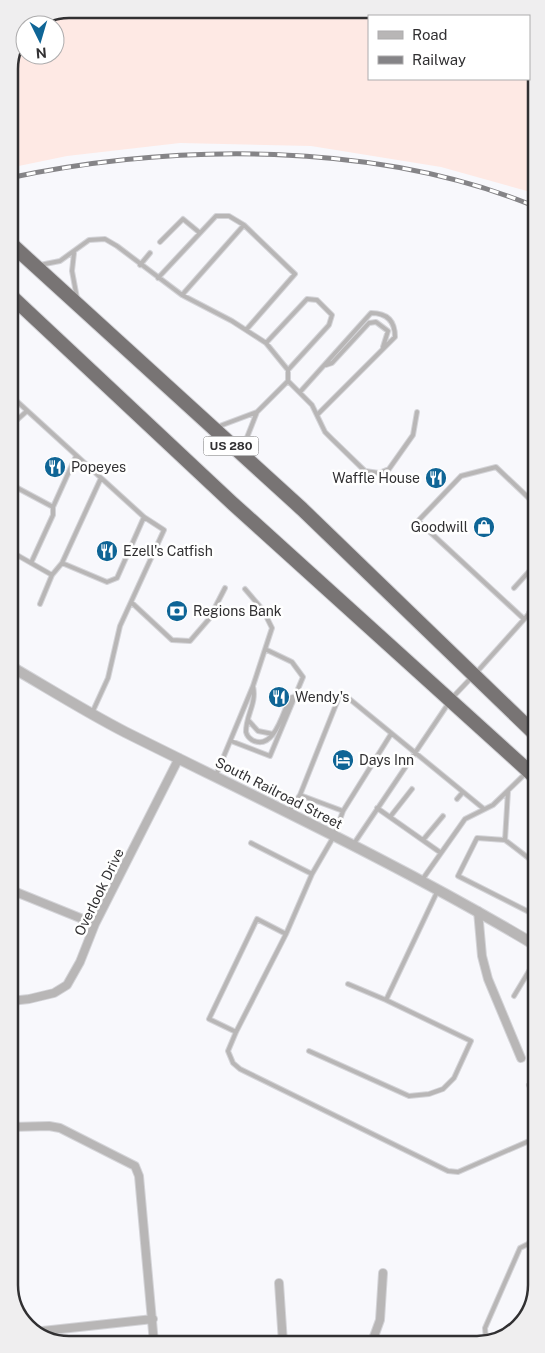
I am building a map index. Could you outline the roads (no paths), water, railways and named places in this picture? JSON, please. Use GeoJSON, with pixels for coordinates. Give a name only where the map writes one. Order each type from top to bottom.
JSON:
{"type":"FeatureCollection","features":[{"type":"Feature","properties":{"kind":"highway","name":"US 280"},"geometry":{"type":"LineString","coordinates":[[18,250],[314,521],[528,727]]}},
{"type":"Feature","properties":{"kind":"highway","name":"US 280"},"geometry":{"type":"LineString","coordinates":[[18,302],[231,502],[528,770]]}},
{"type":"Feature","properties":{"kind":"street","name":"South Railroad Street"},"geometry":{"type":"LineString","coordinates":[[18,670],[124,731],[353,845],[478,911],[528,941]]}},
{"type":"Feature","properties":{"kind":"street","name":"Overlook Drive"},"geometry":{"type":"LineString","coordinates":[[18,1000],[54,993],[67,985],[80,962],[95,924],[180,758]]}},
{"type":"Feature","properties":{"kind":"street"},"geometry":{"type":"LineString","coordinates":[[18,893],[95,924]]}},
{"type":"Feature","properties":{"kind":"street"},"geometry":{"type":"LineString","coordinates":[[478,911],[482,956],[488,979],[521,1058]]}},
{"type":"Feature","properties":{"kind":"street"},"geometry":{"type":"LineString","coordinates":[[18,1127],[49,1126],[60,1128],[135,1166],[139,1176],[154,1335]]}},
{"type":"Feature","properties":{"kind":"street"},"geometry":{"type":"LineString","coordinates":[[374,1336],[380,1320],[384,1273]]}},
{"type":"Feature","properties":{"kind":"street"},"geometry":{"type":"LineString","coordinates":[[279,1283],[283,1336]]}},
{"type":"Feature","properties":{"kind":"street"},"geometry":{"type":"LineString","coordinates":[[46,1331],[153,1319]]}},
{"type":"Feature","properties":{"kind":"lane"},"geometry":{"type":"LineString","coordinates":[[158,278],[216,216],[229,216],[244,225],[295,274],[246,330]]}},
{"type":"Feature","properties":{"kind":"lane"},"geometry":{"type":"LineString","coordinates":[[160,242],[183,219],[200,233]]}},
{"type":"Feature","properties":{"kind":"lane"},"geometry":{"type":"LineString","coordinates":[[182,295],[244,225]]}},
{"type":"Feature","properties":{"kind":"lane"},"geometry":{"type":"LineString","coordinates":[[35,266],[60,262],[74,253],[88,240],[105,239],[182,295],[266,343],[288,370],[288,381],[257,412],[240,454]]}},
{"type":"Feature","properties":{"kind":"lane"},"geometry":{"type":"LineString","coordinates":[[74,253],[72,270],[78,306]]}},
{"type":"Feature","properties":{"kind":"lane"},"geometry":{"type":"LineString","coordinates":[[140,264],[150,253]]}},
{"type":"Feature","properties":{"kind":"lane"},"geometry":{"type":"LineString","coordinates":[[266,343],[307,299],[318,300],[332,315],[329,325],[288,370]]}},
{"type":"Feature","properties":{"kind":"lane"},"geometry":{"type":"LineString","coordinates":[[300,392],[371,313],[379,313],[388,318],[395,326],[394,337],[318,414]]}},
{"type":"Feature","properties":{"kind":"lane"},"geometry":{"type":"LineString","coordinates":[[325,365],[332,363],[368,323],[376,322],[388,331],[387,339],[381,351]]}},
{"type":"Feature","properties":{"kind":"lane"},"geometry":{"type":"LineString","coordinates":[[288,381],[318,414],[325,432],[365,471],[379,473],[389,469],[413,435],[417,412]]}},
{"type":"Feature","properties":{"kind":"lane"},"geometry":{"type":"LineString","coordinates":[[18,402],[144,517],[164,530],[120,626],[108,678],[92,712]]}},
{"type":"Feature","properties":{"kind":"lane"},"geometry":{"type":"LineString","coordinates":[[18,418],[27,410]]}},
{"type":"Feature","properties":{"kind":"lane"},"geometry":{"type":"LineString","coordinates":[[213,429],[257,412]]}},
{"type":"Feature","properties":{"kind":"lane"},"geometry":{"type":"LineString","coordinates":[[31,563],[53,515],[53,507],[76,456]]}},
{"type":"Feature","properties":{"kind":"lane"},"geometry":{"type":"LineString","coordinates":[[524,619],[418,521],[461,476],[496,467],[528,497]]}},
{"type":"Feature","properties":{"kind":"lane"},"geometry":{"type":"LineString","coordinates":[[40,604],[52,575],[62,563],[101,478]]}},
{"type":"Feature","properties":{"kind":"lane"},"geometry":{"type":"LineString","coordinates":[[18,488],[53,507]]}},
{"type":"Feature","properties":{"kind":"lane"},"geometry":{"type":"LineString","coordinates":[[62,563],[108,582],[117,578],[144,517]]}},
{"type":"Feature","properties":{"kind":"lane"},"geometry":{"type":"LineString","coordinates":[[18,556],[52,575]]}},
{"type":"Feature","properties":{"kind":"lane"},"geometry":{"type":"LineString","coordinates":[[514,588],[528,573]]}},
{"type":"Feature","properties":{"kind":"lane"},"geometry":{"type":"LineString","coordinates":[[131,602],[172,640],[190,641],[209,619],[225,588]]}},
{"type":"Feature","properties":{"kind":"lane"},"geometry":{"type":"LineString","coordinates":[[216,777],[267,650],[272,628],[263,610],[245,589]]}},
{"type":"Feature","properties":{"kind":"lane"},"geometry":{"type":"LineString","coordinates":[[353,845],[450,700],[528,614]]}},
{"type":"Feature","properties":{"kind":"lane"},"geometry":{"type":"LineString","coordinates":[[231,741],[270,756],[296,696],[303,677],[292,662],[267,650]]}},
{"type":"Feature","properties":{"kind":"lane"},"geometry":{"type":"LineString","coordinates":[[253,686],[255,698],[246,734],[258,743],[266,743],[273,734],[290,698],[296,696]]}},
{"type":"Feature","properties":{"kind":"lane"},"geometry":{"type":"LineString","coordinates":[[288,813],[300,795],[341,692],[484,809]]}},
{"type":"Feature","properties":{"kind":"lane"},"geometry":{"type":"LineString","coordinates":[[248,720],[258,731],[273,734]]}},
{"type":"Feature","properties":{"kind":"lane"},"geometry":{"type":"LineString","coordinates":[[391,734],[343,811],[334,836],[312,874],[286,934],[228,1051],[233,1063],[240,1069],[448,1171],[458,1172],[528,1141]]}},
{"type":"Feature","properties":{"kind":"lane"},"geometry":{"type":"LineString","coordinates":[[426,772],[431,766]]}},
{"type":"Feature","properties":{"kind":"lane"},"geometry":{"type":"LineString","coordinates":[[421,882],[465,818],[493,805],[508,791],[528,777]]}},
{"type":"Feature","properties":{"kind":"lane"},"geometry":{"type":"LineString","coordinates":[[390,817],[412,789]]}},
{"type":"Feature","properties":{"kind":"lane"},"geometry":{"type":"LineString","coordinates":[[505,840],[508,791]]}},
{"type":"Feature","properties":{"kind":"lane"},"geometry":{"type":"LineString","coordinates":[[458,799],[463,792]]}},
{"type":"Feature","properties":{"kind":"lane"},"geometry":{"type":"LineString","coordinates":[[300,795],[343,811]]}},
{"type":"Feature","properties":{"kind":"lane"},"geometry":{"type":"LineString","coordinates":[[377,808],[441,852]]}},
{"type":"Feature","properties":{"kind":"lane"},"geometry":{"type":"LineString","coordinates":[[423,840],[443,816]]}},
{"type":"Feature","properties":{"kind":"lane"},"geometry":{"type":"LineString","coordinates":[[528,858],[505,840],[477,838],[458,876],[528,911]]}},
{"type":"Feature","properties":{"kind":"lane"},"geometry":{"type":"LineString","coordinates":[[251,843],[312,874]]}},
{"type":"Feature","properties":{"kind":"lane"},"geometry":{"type":"LineString","coordinates":[[386,1000],[438,890]]}},
{"type":"Feature","properties":{"kind":"lane"},"geometry":{"type":"LineString","coordinates":[[236,1032],[209,1019],[257,919],[286,934]]}},
{"type":"Feature","properties":{"kind":"lane"},"geometry":{"type":"LineString","coordinates":[[514,996],[528,973]]}},
{"type":"Feature","properties":{"kind":"lane"},"geometry":{"type":"LineString","coordinates":[[309,1051],[409,1096],[429,1094],[443,1089],[454,1078],[471,1041],[348,984]]}},
{"type":"Feature","properties":{"kind":"lane"},"geometry":{"type":"LineString","coordinates":[[486,1334],[485,1328],[520,1248],[528,1244]]}},
{"type":"Feature","properties":{"kind":"railway"},"geometry":{"type":"LineString","coordinates":[[18,176],[73,166],[139,158],[206,154],[274,154],[342,159],[408,169],[473,185],[528,204]]}},
{"type":"Feature","properties":{"kind":"place","name":"Popeyes"},"geometry":{"type":"Point","coordinates":[55,467]}},
{"type":"Feature","properties":{"kind":"place","name":"Waffle House"},"geometry":{"type":"Point","coordinates":[436,478]}},
{"type":"Feature","properties":{"kind":"place","name":"Goodwill"},"geometry":{"type":"Point","coordinates":[484,527]}},
{"type":"Feature","properties":{"kind":"place","name":"Ezell's Catfish"},"geometry":{"type":"Point","coordinates":[107,551]}},
{"type":"Feature","properties":{"kind":"place","name":"Regions Bank"},"geometry":{"type":"Point","coordinates":[177,611]}},
{"type":"Feature","properties":{"kind":"place","name":"Wendy's"},"geometry":{"type":"Point","coordinates":[279,697]}},
{"type":"Feature","properties":{"kind":"place","name":"Days Inn"},"geometry":{"type":"Point","coordinates":[343,760]}}]}
